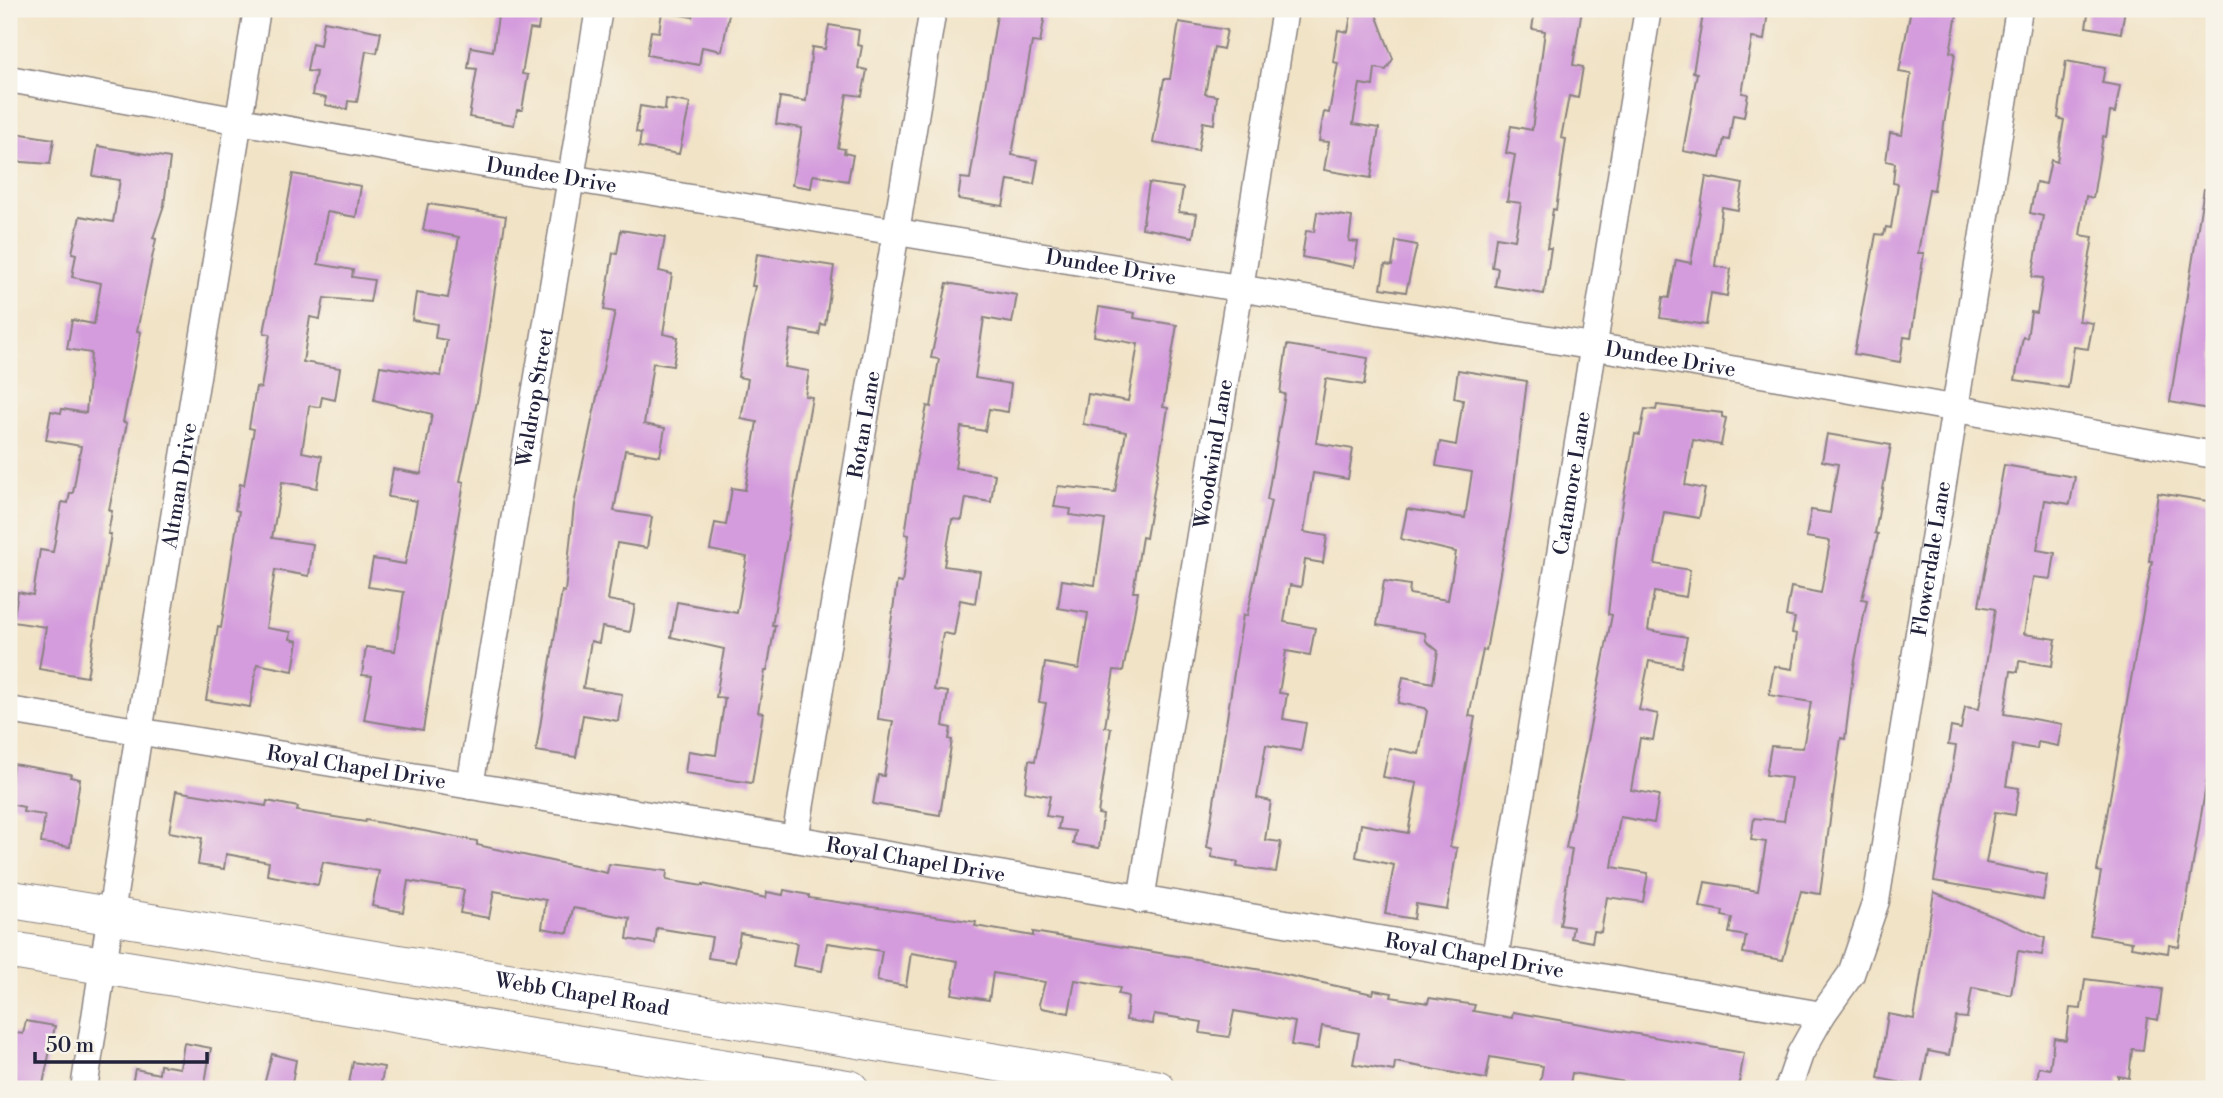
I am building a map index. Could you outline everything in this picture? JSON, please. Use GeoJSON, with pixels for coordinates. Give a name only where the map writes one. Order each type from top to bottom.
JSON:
{"type":"FeatureCollection","features":[{"type":"Feature","properties":{"kind":"main road","name":"Webb Chapel Road"},"geometry":{"type":"LineString","coordinates":[[9,899],[1157,1089]]}},
{"type":"Feature","properties":{"kind":"main road"},"geometry":{"type":"LineString","coordinates":[[9,950],[850,1089]]}},
{"type":"Feature","properties":{"kind":"street","name":"Altman Drive"},"geometry":{"type":"LineString","coordinates":[[84,1089],[139,732],[257,9]]}},
{"type":"Feature","properties":{"kind":"street","name":"Waldrop Street"},"geometry":{"type":"LineString","coordinates":[[470,786],[599,9]]}},
{"type":"Feature","properties":{"kind":"street","name":"Rotan Lane"},"geometry":{"type":"LineString","coordinates":[[795,839],[933,9]]}},
{"type":"Feature","properties":{"kind":"street","name":"Woodwind Lane"},"geometry":{"type":"LineString","coordinates":[[1141,900],[1285,9]]}},
{"type":"Feature","properties":{"kind":"street","name":"Catamore Lane"},"geometry":{"type":"LineString","coordinates":[[1495,958],[1648,9]]}},
{"type":"Feature","properties":{"kind":"street","name":"Flowerdale Lane"},"geometry":{"type":"LineString","coordinates":[[1788,1089],[1800,1054],[1822,1015],[1851,974],[1876,901],[2019,9]]}},
{"type":"Feature","properties":{"kind":"street","name":"Dundee Drive"},"geometry":{"type":"LineString","coordinates":[[9,79],[1062,261],[1241,287],[1594,346],[2214,455]]}},
{"type":"Feature","properties":{"kind":"street","name":"Royal Chapel Drive"},"geometry":{"type":"LineString","coordinates":[[9,710],[795,839],[1822,1015]]}},
{"type":"Feature","properties":{"kind":"building"},"geometry":{"type":"Polygon","coordinates":[[[499,9],[541,9],[538,30],[530,29],[522,74],[528,75],[522,110],[517,110],[514,125],[469,117],[477,69],[468,68],[471,47],[493,51],[499,9]]]}},
{"type":"Feature","properties":{"kind":"building"},"geometry":{"type":"Polygon","coordinates":[[[695,9],[730,9],[722,51],[702,47],[699,65],[647,55],[651,31],[659,32],[662,12],[693,17],[695,9]]]}},
{"type":"Feature","properties":{"kind":"building"},"geometry":{"type":"Polygon","coordinates":[[[998,9],[1046,9],[1040,43],[1032,42],[1012,155],[1038,160],[1034,184],[1008,180],[1003,206],[958,199],[961,178],[970,179],[998,9]]]}},
{"type":"Feature","properties":{"kind":"building"},"geometry":{"type":"Polygon","coordinates":[[[1352,9],[1374,9],[1393,59],[1386,70],[1375,68],[1373,86],[1360,84],[1353,124],[1379,128],[1371,178],[1324,170],[1329,142],[1319,141],[1324,112],[1329,113],[1338,63],[1333,62],[1338,30],[1348,32],[1352,9]]]}},
{"type":"Feature","properties":{"kind":"building"},"geometry":{"type":"Polygon","coordinates":[[[1535,9],[1582,9],[1573,65],[1583,67],[1578,98],[1569,96],[1561,138],[1566,139],[1556,210],[1553,209],[1547,248],[1551,248],[1544,294],[1495,286],[1498,268],[1492,267],[1496,237],[1515,240],[1521,203],[1507,201],[1515,155],[1506,153],[1511,126],[1532,130],[1545,31],[1532,29],[1535,9]]]}},
{"type":"Feature","properties":{"kind":"building"},"geometry":{"type":"Polygon","coordinates":[[[1704,9],[1768,12],[1764,40],[1752,38],[1742,93],[1748,94],[1744,117],[1733,115],[1729,140],[1724,139],[1720,158],[1683,151],[1697,73],[1693,72],[1704,9]]]}},
{"type":"Feature","properties":{"kind":"building"},"geometry":{"type":"Polygon","coordinates":[[[1911,9],[1958,9],[1950,52],[1955,53],[1934,190],[1929,189],[1918,253],[1924,253],[1911,338],[1904,337],[1900,362],[1854,354],[1876,234],[1884,235],[1886,227],[1891,228],[1898,184],[1893,183],[1895,163],[1886,161],[1890,133],[1902,135],[1911,74],[1899,72],[1911,9]]]}},
{"type":"Feature","properties":{"kind":"building"},"geometry":{"type":"Polygon","coordinates":[[[2089,9],[2125,9],[2121,33],[2086,27],[2089,9]]]}},
{"type":"Feature","properties":{"kind":"building"},"geometry":{"type":"Polygon","coordinates":[[[324,21],[381,32],[377,53],[366,51],[357,102],[348,101],[347,109],[325,105],[326,98],[312,95],[316,72],[307,71],[312,43],[320,45],[324,21]]]}},
{"type":"Feature","properties":{"kind":"building"},"geometry":{"type":"Polygon","coordinates":[[[1179,22],[1227,30],[1223,49],[1214,47],[1205,94],[1217,96],[1214,124],[1203,122],[1198,151],[1153,143],[1164,79],[1170,79],[1179,22]]]}},
{"type":"Feature","properties":{"kind":"building"},"geometry":{"type":"Polygon","coordinates":[[[829,25],[859,30],[857,45],[862,46],[858,68],[867,70],[862,96],[847,94],[838,148],[853,155],[848,181],[813,175],[811,188],[792,185],[802,128],[776,124],[780,97],[806,101],[812,47],[825,49],[829,25]]]}},
{"type":"Feature","properties":{"kind":"building"},"geometry":{"type":"Polygon","coordinates":[[[2066,61],[2105,68],[2102,83],[2120,86],[2115,113],[2110,112],[2106,137],[2103,136],[2093,198],[2086,196],[2080,235],[2093,237],[2079,321],[2093,323],[2088,349],[2074,347],[2068,388],[2015,380],[2023,337],[2027,338],[2031,312],[2037,313],[2043,278],[2032,277],[2043,216],[2030,213],[2036,182],[2046,184],[2051,160],[2057,162],[2064,120],[2058,118],[2066,61]]]}},
{"type":"Feature","properties":{"kind":"building"},"geometry":{"type":"Polygon","coordinates":[[[666,99],[690,103],[679,154],[639,147],[641,133],[636,132],[640,106],[665,110],[666,99]]]}},
{"type":"Feature","properties":{"kind":"building"},"geometry":{"type":"Polygon","coordinates":[[[9,132],[54,139],[50,164],[9,161],[9,132]]]}},
{"type":"Feature","properties":{"kind":"building"},"geometry":{"type":"Polygon","coordinates":[[[98,146],[170,158],[164,205],[153,238],[156,239],[137,331],[141,332],[123,422],[127,423],[109,510],[112,511],[108,534],[111,534],[87,677],[39,669],[46,627],[13,622],[18,592],[33,595],[40,550],[53,552],[62,502],[68,503],[70,493],[73,493],[81,446],[46,440],[51,411],[61,413],[62,409],[86,413],[91,353],[67,349],[72,320],[94,324],[101,283],[72,277],[76,254],[72,253],[80,216],[113,222],[120,180],[93,176],[98,146]]]}},
{"type":"Feature","properties":{"kind":"building"},"geometry":{"type":"Polygon","coordinates":[[[293,174],[361,186],[356,217],[327,212],[318,264],[353,270],[352,277],[374,280],[370,302],[324,298],[320,319],[310,317],[303,362],[340,368],[335,400],[322,397],[320,407],[309,406],[302,452],[322,456],[317,488],[282,482],[272,538],[313,544],[309,576],[275,570],[266,628],[291,632],[290,639],[298,641],[293,671],[257,664],[250,707],[206,700],[218,627],[221,628],[239,511],[235,510],[240,484],[244,485],[254,429],[249,428],[256,387],[261,388],[270,334],[264,333],[293,174]]]}},
{"type":"Feature","properties":{"kind":"building"},"geometry":{"type":"Polygon","coordinates":[[[1706,177],[1743,184],[1738,210],[1722,207],[1715,266],[1731,269],[1727,296],[1711,293],[1706,325],[1660,318],[1663,297],[1669,298],[1676,260],[1691,263],[1706,177]]]}},
{"type":"Feature","properties":{"kind":"building"},"geometry":{"type":"Polygon","coordinates":[[[1149,183],[1183,188],[1179,212],[1197,214],[1193,237],[1142,228],[1149,183]]]}},
{"type":"Feature","properties":{"kind":"building"},"geometry":{"type":"Polygon","coordinates":[[[2204,189],[2214,190],[2214,410],[2170,402],[2204,189]]]}},
{"type":"Feature","properties":{"kind":"building"},"geometry":{"type":"Polygon","coordinates":[[[428,204],[506,216],[479,392],[460,481],[464,482],[423,730],[364,720],[372,676],[362,675],[366,647],[395,651],[404,592],[368,587],[373,559],[405,564],[417,501],[388,497],[393,469],[421,474],[432,414],[374,400],[380,366],[441,376],[447,340],[435,338],[437,324],[412,320],[416,293],[448,298],[459,237],[423,230],[428,204]]]}},
{"type":"Feature","properties":{"kind":"building"},"geometry":{"type":"Polygon","coordinates":[[[1317,212],[1352,217],[1349,241],[1358,242],[1354,267],[1302,257],[1306,231],[1314,232],[1317,212]]]}},
{"type":"Feature","properties":{"kind":"building"},"geometry":{"type":"Polygon","coordinates":[[[621,230],[665,237],[659,271],[672,274],[663,334],[678,337],[673,366],[653,363],[644,424],[665,428],[660,456],[625,450],[614,511],[652,517],[647,548],[617,543],[608,600],[635,605],[630,632],[602,627],[599,643],[591,641],[583,688],[622,694],[618,721],[583,715],[576,757],[536,751],[562,591],[565,592],[574,505],[615,312],[604,310],[613,253],[617,254],[621,230]]]}},
{"type":"Feature","properties":{"kind":"building"},"geometry":{"type":"Polygon","coordinates":[[[1396,241],[1417,245],[1406,292],[1381,288],[1385,265],[1392,266],[1396,241]]]}},
{"type":"Feature","properties":{"kind":"building"},"geometry":{"type":"Polygon","coordinates":[[[757,254],[834,266],[825,325],[821,324],[819,335],[791,330],[785,367],[809,371],[805,396],[812,397],[758,712],[763,713],[752,783],[685,773],[688,751],[716,755],[725,698],[716,697],[724,649],[671,637],[677,602],[737,613],[747,557],[710,550],[715,523],[726,525],[732,488],[745,490],[757,422],[741,419],[748,379],[738,377],[755,286],[752,286],[757,254]]]}},
{"type":"Feature","properties":{"kind":"building"},"geometry":{"type":"Polygon","coordinates":[[[947,283],[1017,295],[1012,323],[984,318],[975,378],[1011,384],[1008,412],[989,409],[985,431],[961,427],[955,468],[995,474],[991,502],[966,498],[962,520],[952,519],[944,566],[980,571],[975,603],[960,600],[954,635],[943,633],[934,690],[948,692],[943,726],[951,728],[949,739],[952,740],[940,815],[873,804],[878,775],[884,776],[893,721],[878,719],[881,692],[897,582],[902,583],[909,535],[905,534],[916,462],[927,406],[931,407],[939,359],[931,358],[947,283]]]}},
{"type":"Feature","properties":{"kind":"building"},"geometry":{"type":"Polygon","coordinates":[[[1099,307],[1135,313],[1134,318],[1177,325],[1163,407],[1168,408],[1146,538],[1142,537],[1133,592],[1138,592],[1123,671],[1114,670],[1105,727],[1111,728],[1098,814],[1103,815],[1099,848],[1073,844],[1075,831],[1058,829],[1060,818],[1046,816],[1050,796],[1025,792],[1029,760],[1035,761],[1046,703],[1039,702],[1045,663],[1079,669],[1088,613],[1058,608],[1062,580],[1095,585],[1105,520],[1070,515],[1071,509],[1054,507],[1058,486],[1115,492],[1126,432],[1083,424],[1088,394],[1128,401],[1138,344],[1094,336],[1099,307]]]}},
{"type":"Feature","properties":{"kind":"building"},"geometry":{"type":"Polygon","coordinates":[[[1287,345],[1368,358],[1364,385],[1326,379],[1316,443],[1353,449],[1348,479],[1313,473],[1304,532],[1327,536],[1323,563],[1305,560],[1301,587],[1290,585],[1284,622],[1315,628],[1310,655],[1286,651],[1279,693],[1287,694],[1283,719],[1306,723],[1301,751],[1266,745],[1257,798],[1271,801],[1265,840],[1281,842],[1276,872],[1237,867],[1238,862],[1211,857],[1213,849],[1207,847],[1243,615],[1247,616],[1271,501],[1267,500],[1285,394],[1280,393],[1287,345]]]}},
{"type":"Feature","properties":{"kind":"building"},"geometry":{"type":"Polygon","coordinates":[[[1458,370],[1527,381],[1510,517],[1486,651],[1483,650],[1469,716],[1475,717],[1450,847],[1457,848],[1447,909],[1416,904],[1414,919],[1385,914],[1394,865],[1356,857],[1361,824],[1408,833],[1417,783],[1383,777],[1389,748],[1419,754],[1427,711],[1398,703],[1403,677],[1433,683],[1438,651],[1426,641],[1425,633],[1377,625],[1384,581],[1410,585],[1409,594],[1448,600],[1456,552],[1401,539],[1407,509],[1465,518],[1472,472],[1436,466],[1440,442],[1456,445],[1463,400],[1454,398],[1458,370]]]}},
{"type":"Feature","properties":{"kind":"building"},"geometry":{"type":"Polygon","coordinates":[[[1657,405],[1722,413],[1722,417],[1726,418],[1721,445],[1693,440],[1685,485],[1705,489],[1699,518],[1664,512],[1655,564],[1690,570],[1686,597],[1654,592],[1648,630],[1687,637],[1681,667],[1649,661],[1639,710],[1658,714],[1653,740],[1640,738],[1631,790],[1659,795],[1654,823],[1620,817],[1612,867],[1648,873],[1643,902],[1607,897],[1601,932],[1594,931],[1592,942],[1571,938],[1573,927],[1560,925],[1572,849],[1566,848],[1612,615],[1608,614],[1617,536],[1635,434],[1640,435],[1645,409],[1656,410],[1657,405]]]}},
{"type":"Feature","properties":{"kind":"building"},"geometry":{"type":"Polygon","coordinates":[[[1827,434],[1891,445],[1875,533],[1878,534],[1862,599],[1867,600],[1854,666],[1845,739],[1841,738],[1820,894],[1801,891],[1783,960],[1743,953],[1746,936],[1729,933],[1732,918],[1722,916],[1723,911],[1700,907],[1705,882],[1758,891],[1766,842],[1751,840],[1754,818],[1784,821],[1791,778],[1766,775],[1771,746],[1803,748],[1811,702],[1769,695],[1774,666],[1792,669],[1797,634],[1792,633],[1795,618],[1786,616],[1791,587],[1821,593],[1830,541],[1806,537],[1811,510],[1830,513],[1838,464],[1822,461],[1827,434]]]}},
{"type":"Feature","properties":{"kind":"building"},"geometry":{"type":"Polygon","coordinates":[[[2004,465],[2075,477],[2070,504],[2045,500],[2037,550],[2055,553],[2051,579],[2033,577],[2024,634],[2056,639],[2052,666],[2019,661],[2018,672],[2011,671],[2004,714],[2062,724],[2058,746],[2038,742],[2037,749],[2013,745],[2006,786],[2019,788],[2015,815],[1995,812],[1986,863],[2047,875],[2043,900],[1934,881],[1956,746],[1948,745],[1951,727],[1961,729],[1965,707],[1979,709],[1995,609],[1979,606],[2004,465]]]}},
{"type":"Feature","properties":{"kind":"building"},"geometry":{"type":"Polygon","coordinates":[[[2158,493],[2214,502],[2214,738],[2179,947],[2169,945],[2168,953],[2131,947],[2132,942],[2090,935],[2101,872],[2097,871],[2152,561],[2149,561],[2158,493]]]}},
{"type":"Feature","properties":{"kind":"building"},"geometry":{"type":"Polygon","coordinates":[[[13,764],[71,774],[70,777],[80,779],[70,847],[41,843],[45,815],[23,812],[24,807],[9,804],[13,764]]]}},
{"type":"Feature","properties":{"kind":"building"},"geometry":{"type":"Polygon","coordinates":[[[176,791],[266,806],[267,801],[298,807],[297,811],[365,822],[366,820],[477,841],[477,845],[607,873],[609,864],[667,871],[666,880],[703,884],[766,898],[767,892],[783,895],[784,890],[809,895],[809,898],[976,922],[975,926],[1033,936],[1033,932],[1268,971],[1373,994],[1374,990],[1392,993],[1391,997],[1428,1003],[1429,998],[1475,1005],[1473,1011],[1512,1018],[1513,1012],[1744,1053],[1738,1089],[1624,1089],[1626,1082],[1572,1073],[1569,1089],[1539,1089],[1543,1066],[1490,1057],[1486,1079],[1395,1062],[1394,1071],[1353,1064],[1359,1033],[1322,1026],[1318,1049],[1291,1045],[1295,1022],[1234,1011],[1229,1037],[1200,1033],[1202,1022],[1154,1014],[1153,1024],[1126,1020],[1128,996],[1118,994],[1120,988],[1075,980],[1069,1013],[1042,1008],[1039,1004],[1045,982],[993,973],[989,1000],[952,994],[958,961],[911,953],[906,986],[877,981],[882,951],[827,943],[822,971],[793,966],[797,943],[740,933],[735,962],[708,958],[712,937],[657,928],[655,944],[627,939],[630,918],[573,908],[568,933],[542,928],[546,900],[494,891],[489,918],[460,913],[464,890],[408,881],[403,912],[372,906],[379,871],[323,862],[318,885],[267,875],[269,862],[226,854],[224,869],[198,865],[202,838],[169,832],[176,791]]]}},
{"type":"Feature","properties":{"kind":"building"},"geometry":{"type":"Polygon","coordinates":[[[1934,892],[2045,938],[2042,955],[2018,951],[2011,995],[1972,988],[1967,1018],[1956,1017],[1949,1055],[1928,1051],[1921,1087],[1878,1078],[1888,1014],[1914,1019],[1934,892]]]}},
{"type":"Feature","properties":{"kind":"building"},"geometry":{"type":"Polygon","coordinates":[[[2085,979],[2162,989],[2158,1020],[2147,1018],[2143,1050],[2132,1049],[2129,1078],[2118,1076],[2117,1089],[2036,1089],[2039,1067],[2050,1069],[2054,1038],[2066,1040],[2070,1008],[2081,1009],[2085,979]]]}},
{"type":"Feature","properties":{"kind":"building"},"geometry":{"type":"Polygon","coordinates":[[[26,1021],[55,1026],[42,1089],[9,1089],[9,1032],[23,1034],[26,1021]]]}},
{"type":"Feature","properties":{"kind":"building"},"geometry":{"type":"Polygon","coordinates":[[[184,1043],[211,1048],[204,1089],[131,1089],[135,1069],[159,1074],[160,1065],[180,1068],[184,1043]]]}},
{"type":"Feature","properties":{"kind":"building"},"geometry":{"type":"Polygon","coordinates":[[[272,1054],[296,1060],[291,1089],[263,1089],[272,1054]]]}},
{"type":"Feature","properties":{"kind":"building"},"geometry":{"type":"Polygon","coordinates":[[[353,1062],[384,1067],[380,1089],[348,1089],[353,1062]]]}}]}
